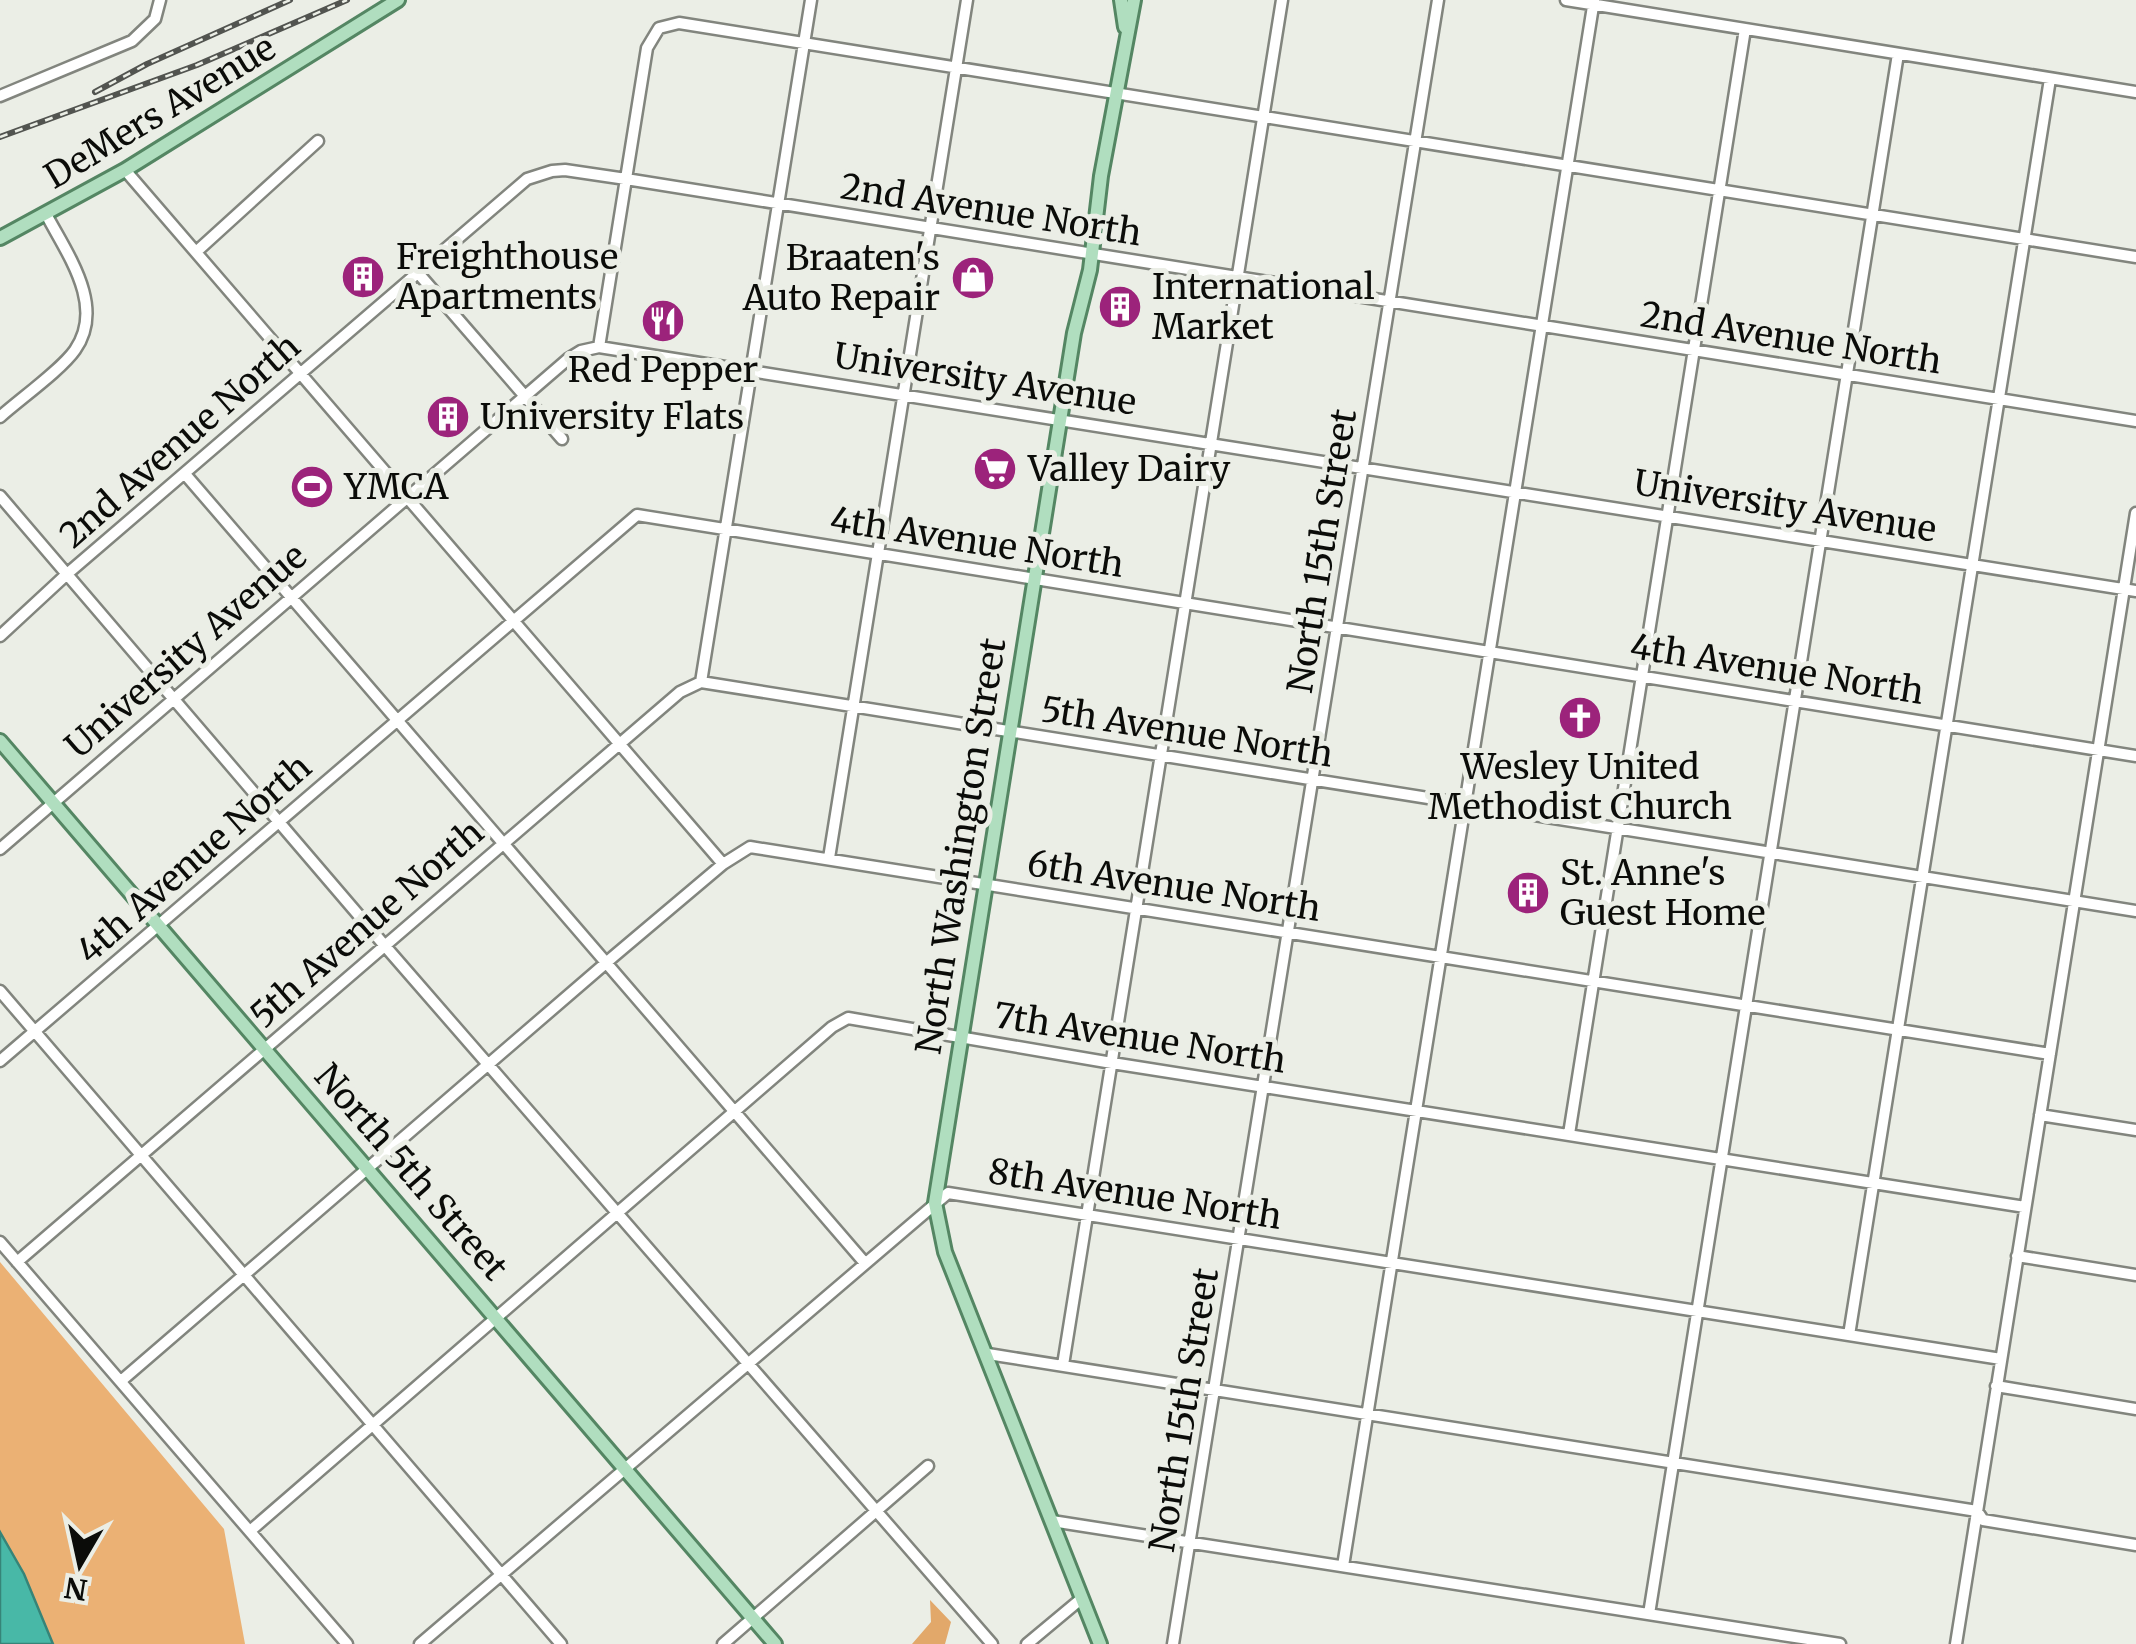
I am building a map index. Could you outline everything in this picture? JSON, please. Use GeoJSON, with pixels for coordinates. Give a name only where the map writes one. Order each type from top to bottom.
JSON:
{"type":"FeatureCollection","features":[{"type":"Feature","properties":{"kind":"main road","name":"DeMers Avenue"},"geometry":{"type":"LineString","coordinates":[[0,238],[126,170],[398,0]]}},
{"type":"Feature","properties":{"kind":"main road","name":"North Washington Street"},"geometry":{"type":"LineString","coordinates":[[1120,0],[1126,34]]}},
{"type":"Feature","properties":{"kind":"main road","name":"North Washington Street"},"geometry":{"type":"LineString","coordinates":[[1100,1644],[945,1252],[935,1203],[1061,418],[1134,0]]}},
{"type":"Feature","properties":{"kind":"main road","name":"North 5th Street"},"geometry":{"type":"LineString","coordinates":[[0,740],[775,1644]]}},
{"type":"Feature","properties":{"kind":"street"},"geometry":{"type":"LineString","coordinates":[[0,96],[132,41],[155,18],[160,0]]}},
{"type":"Feature","properties":{"kind":"street"},"geometry":{"type":"LineString","coordinates":[[701,682],[811,0]]}},
{"type":"Feature","properties":{"kind":"street"},"geometry":{"type":"LineString","coordinates":[[828,858],[967,0]]}},
{"type":"Feature","properties":{"kind":"street"},"geometry":{"type":"LineString","coordinates":[[1063,1366],[1282,0]]}},
{"type":"Feature","properties":{"kind":"street","name":"North 15th Street"},"geometry":{"type":"LineString","coordinates":[[1173,1644],[1438,0]]}},
{"type":"Feature","properties":{"kind":"street"},"geometry":{"type":"LineString","coordinates":[[1566,0],[2136,92]]}},
{"type":"Feature","properties":{"kind":"street"},"geometry":{"type":"LineString","coordinates":[[1343,1566],[1594,2]]}},
{"type":"Feature","properties":{"kind":"street"},"geometry":{"type":"LineString","coordinates":[[599,347],[647,48],[659,28],[679,23],[2136,257]]}},
{"type":"Feature","properties":{"kind":"street"},"geometry":{"type":"LineString","coordinates":[[1569,1134],[1746,29]]}},
{"type":"Feature","properties":{"kind":"street"},"geometry":{"type":"LineString","coordinates":[[1649,1614],[1898,54]]}},
{"type":"Feature","properties":{"kind":"street"},"geometry":{"type":"LineString","coordinates":[[1849,1335],[2050,78]]}},
{"type":"Feature","properties":{"kind":"street"},"geometry":{"type":"LineString","coordinates":[[196,252],[318,141]]}},
{"type":"Feature","properties":{"kind":"street"},"geometry":{"type":"LineString","coordinates":[[126,170],[723,864]]}},
{"type":"Feature","properties":{"kind":"street","name":"2nd Avenue North"},"geometry":{"type":"LineString","coordinates":[[0,636],[67,574],[527,180],[565,170],[2136,421]]}},
{"type":"Feature","properties":{"kind":"street"},"geometry":{"type":"LineString","coordinates":[[0,416],[75,351],[86,328],[81,279],[46,214]]}},
{"type":"Feature","properties":{"kind":"street"},"geometry":{"type":"LineString","coordinates":[[418,273],[562,438]]}},
{"type":"Feature","properties":{"kind":"street","name":"University Avenue"},"geometry":{"type":"LineString","coordinates":[[0,849],[568,359],[599,347],[2130,590]]}},
{"type":"Feature","properties":{"kind":"street"},"geometry":{"type":"LineString","coordinates":[[185,474],[864,1262]]}},
{"type":"Feature","properties":{"kind":"street"},"geometry":{"type":"LineString","coordinates":[[0,496],[384,946],[992,1644]]}},
{"type":"Feature","properties":{"kind":"street"},"geometry":{"type":"LineString","coordinates":[[1956,1644],[2098,750],[2130,590],[2136,513]]}},
{"type":"Feature","properties":{"kind":"street","name":"4th Avenue North"},"geometry":{"type":"LineString","coordinates":[[0,1061],[637,515],[2136,756]]}},
{"type":"Feature","properties":{"kind":"street","name":"5th Avenue North"},"geometry":{"type":"LineString","coordinates":[[17,1262],[680,692],[701,682],[2136,911]]}},
{"type":"Feature","properties":{"kind":"street","name":"6th Avenue North"},"geometry":{"type":"LineString","coordinates":[[121,1381],[604,964],[723,864],[750,847],[2050,1054]]}},
{"type":"Feature","properties":{"kind":"street"},"geometry":{"type":"LineString","coordinates":[[0,991],[561,1644]]}},
{"type":"Feature","properties":{"kind":"street","name":"7th Avenue North"},"geometry":{"type":"LineString","coordinates":[[250,1530],[832,1027],[848,1018],[1112,1064],[2025,1207]]}},
{"type":"Feature","properties":{"kind":"street"},"geometry":{"type":"LineString","coordinates":[[2040,1115],[2136,1130]]}},
{"type":"Feature","properties":{"kind":"street","name":"8th Avenue North"},"geometry":{"type":"LineString","coordinates":[[420,1644],[948,1193],[2000,1360]]}},
{"type":"Feature","properties":{"kind":"street"},"geometry":{"type":"LineString","coordinates":[[0,1242],[347,1644]]}},
{"type":"Feature","properties":{"kind":"street"},"geometry":{"type":"LineString","coordinates":[[2017,1256],[2136,1275]]}},
{"type":"Feature","properties":{"kind":"street"},"geometry":{"type":"LineString","coordinates":[[988,1354],[1977,1512],[1983,1520],[2136,1544]]}},
{"type":"Feature","properties":{"kind":"street"},"geometry":{"type":"LineString","coordinates":[[1996,1386],[2136,1409]]}},
{"type":"Feature","properties":{"kind":"street"},"geometry":{"type":"LineString","coordinates":[[723,1644],[928,1466]]}},
{"type":"Feature","properties":{"kind":"street"},"geometry":{"type":"LineString","coordinates":[[1052,1521],[1840,1644]]}},
{"type":"Feature","properties":{"kind":"street"},"geometry":{"type":"LineString","coordinates":[[1027,1644],[1081,1599]]}},
{"type":"Feature","properties":{"kind":"shaded area"},"geometry":{"type":"Polygon","coordinates":[[[0,1262],[224,1529],[245,1644],[53,1644],[24,1574],[0,1532],[0,1262]]]}},
{"type":"Feature","properties":{"kind":"shaded area"},"geometry":{"type":"Polygon","coordinates":[[[930,1600],[951,1622],[945,1644],[912,1644],[931,1622],[930,1600]]]}},
{"type":"Feature","properties":{"kind":"water"},"geometry":{"type":"Polygon","coordinates":[[[0,1532],[24,1574],[53,1644],[0,1644],[0,1532]]]}},
{"type":"Feature","properties":{"kind":"railway"},"geometry":{"type":"LineString","coordinates":[[95,92],[147,64],[290,0]]}},
{"type":"Feature","properties":{"kind":"railway"},"geometry":{"type":"LineString","coordinates":[[0,137],[197,65],[347,0]]}},
{"type":"Feature","properties":{"kind":"place","name":"Freighthouse Apartments"},"geometry":{"type":"Point","coordinates":[363,277]}},
{"type":"Feature","properties":{"kind":"place","name":"Braaten's Auto Repair"},"geometry":{"type":"Point","coordinates":[973,278]}},
{"type":"Feature","properties":{"kind":"place","name":"International Market"},"geometry":{"type":"Point","coordinates":[1120,307]}},
{"type":"Feature","properties":{"kind":"place","name":"Red Pepper"},"geometry":{"type":"Point","coordinates":[663,321]}},
{"type":"Feature","properties":{"kind":"place","name":"University Flats"},"geometry":{"type":"Point","coordinates":[448,417]}},
{"type":"Feature","properties":{"kind":"place","name":"Valley Dairy"},"geometry":{"type":"Point","coordinates":[995,469]}},
{"type":"Feature","properties":{"kind":"place","name":"YMCA"},"geometry":{"type":"Point","coordinates":[312,487]}},
{"type":"Feature","properties":{"kind":"place","name":"Wesley United Methodist Church"},"geometry":{"type":"Point","coordinates":[1580,718]}},
{"type":"Feature","properties":{"kind":"place","name":"St. Anne's Guest Home"},"geometry":{"type":"Point","coordinates":[1528,893]}}]}
